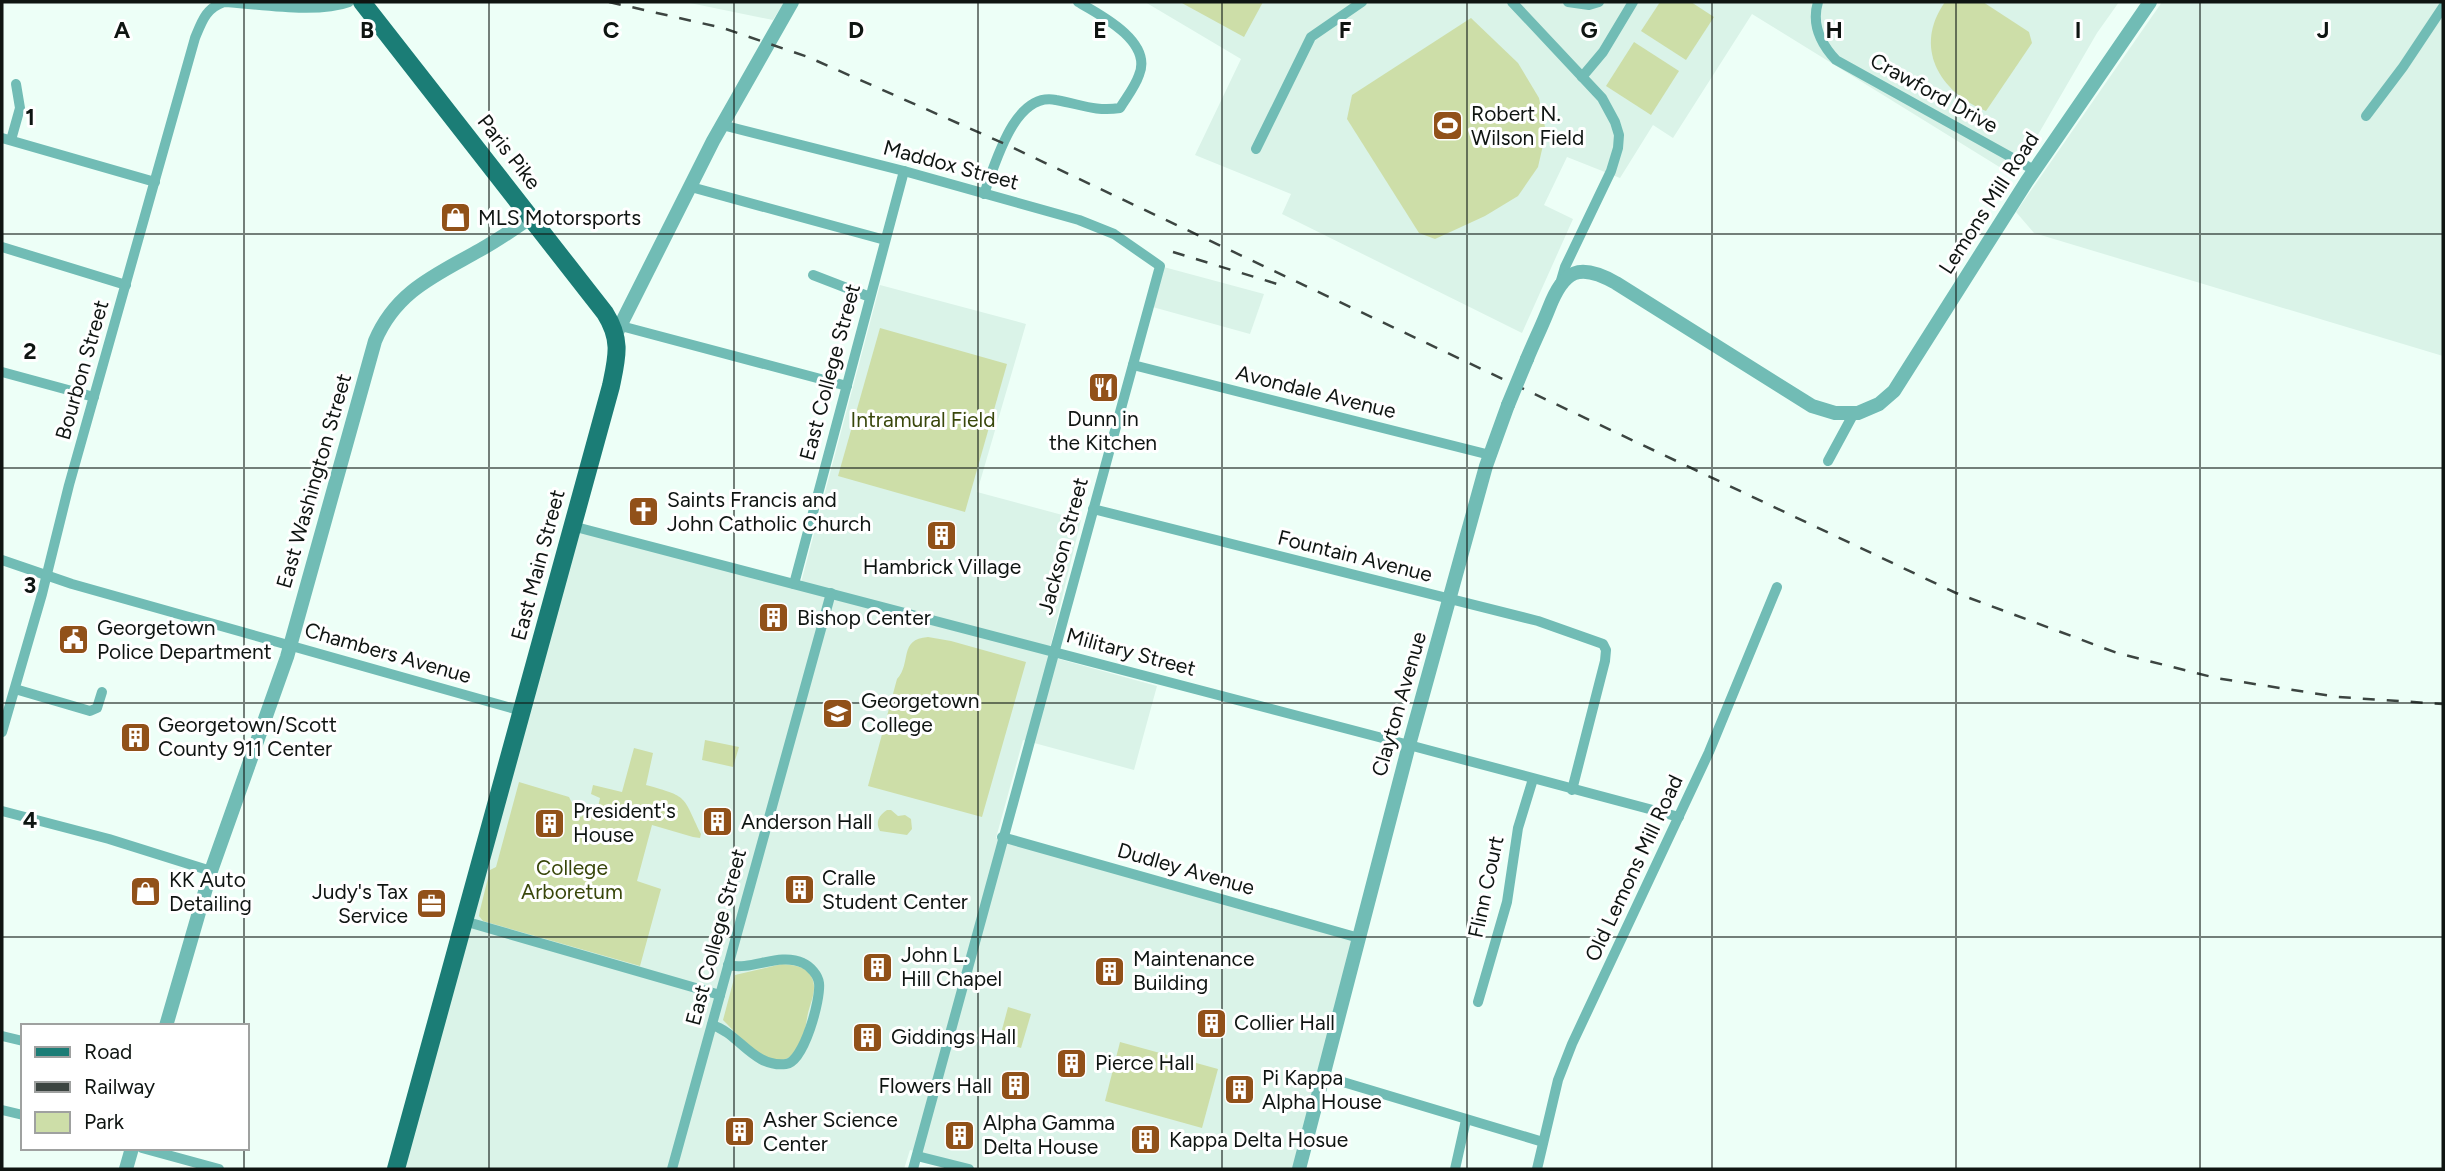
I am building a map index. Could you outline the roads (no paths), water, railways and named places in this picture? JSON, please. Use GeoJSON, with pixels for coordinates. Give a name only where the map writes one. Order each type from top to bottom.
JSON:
{"type":"FeatureCollection","features":[{"type":"Feature","properties":{"kind":"main road","name":"Paris Pike"},"geometry":{"type":"LineString","coordinates":[[362,2],[618,330]]}},
{"type":"Feature","properties":{"kind":"main road","name":"East Main Street"},"geometry":{"type":"LineString","coordinates":[[396,1169],[611,386],[618,330]]}},
{"type":"Feature","properties":{"kind":"street","name":"Bourbon Street"},"geometry":{"type":"LineString","coordinates":[[2,732],[5,710],[15,689],[69,485],[202,19],[216,5],[224,2],[319,8],[335,7],[349,2]]}},
{"type":"Feature","properties":{"kind":"street","name":"East Main Street"},"geometry":{"type":"LineString","coordinates":[[618,330],[722,125],[792,2]]}},
{"type":"Feature","properties":{"kind":"street"},"geometry":{"type":"LineString","coordinates":[[985,194],[1004,137],[1025,110],[1041,99],[1054,99],[1102,111],[1119,108],[1140,73],[1140,56],[1129,37],[1108,18],[1078,2]]}},
{"type":"Feature","properties":{"kind":"street"},"geometry":{"type":"LineString","coordinates":[[1256,149],[1311,37],[1362,2]]}},
{"type":"Feature","properties":{"kind":"street"},"geometry":{"type":"LineString","coordinates":[[1512,2],[1602,98],[1619,135],[1611,171],[1564,267],[1559,286]]}},
{"type":"Feature","properties":{"kind":"street"},"geometry":{"type":"LineString","coordinates":[[1568,2],[1589,5],[1599,2]]}},
{"type":"Feature","properties":{"kind":"street"},"geometry":{"type":"LineString","coordinates":[[1582,76],[1603,51],[1633,2]]}},
{"type":"Feature","properties":{"kind":"street","name":"Crawford Drive"},"geometry":{"type":"LineString","coordinates":[[1818,2],[1815,10],[1816,28],[1823,46],[1836,60],[1860,76],[2034,170]]}},
{"type":"Feature","properties":{"kind":"street","name":"Lemons Mill Road"},"geometry":{"type":"LineString","coordinates":[[1854,413],[1866,411],[1879,404],[1899,385],[1936,322],[2034,170],[2150,2]]}},
{"type":"Feature","properties":{"kind":"street"},"geometry":{"type":"LineString","coordinates":[[2366,116],[2443,7]]}},
{"type":"Feature","properties":{"kind":"street"},"geometry":{"type":"LineString","coordinates":[[16,84],[20,108],[6,139],[155,181]]}},
{"type":"Feature","properties":{"kind":"street","name":"Maddox Street"},"geometry":{"type":"LineString","coordinates":[[722,125],[904,171],[1079,220],[1114,234],[1160,265]]}},
{"type":"Feature","properties":{"kind":"street","name":"East College Street"},"geometry":{"type":"LineString","coordinates":[[794,584],[904,171]]}},
{"type":"Feature","properties":{"kind":"street"},"geometry":{"type":"LineString","coordinates":[[691,187],[886,240]]}},
{"type":"Feature","properties":{"kind":"street","name":"East Washington Street"},"geometry":{"type":"LineString","coordinates":[[167,1024],[211,872],[290,645],[381,327],[390,313],[416,287],[496,241],[531,217]]}},
{"type":"Feature","properties":{"kind":"street"},"geometry":{"type":"LineString","coordinates":[[2,247],[126,285]]}},
{"type":"Feature","properties":{"kind":"street","name":"Jackson Street"},"geometry":{"type":"LineString","coordinates":[[913,1169],[1160,265]]}},
{"type":"Feature","properties":{"kind":"street"},"geometry":{"type":"LineString","coordinates":[[1559,286],[1569,275],[1581,271],[1593,272],[1616,283],[1812,406],[1835,413],[1854,413],[1828,461]]}},
{"type":"Feature","properties":{"kind":"street"},"geometry":{"type":"LineString","coordinates":[[813,275],[870,297]]}},
{"type":"Feature","properties":{"kind":"street","name":"Clayton Avenue"},"geometry":{"type":"LineString","coordinates":[[1299,1169],[1409,745],[1490,455],[1508,405],[1559,286]]}},
{"type":"Feature","properties":{"kind":"street"},"geometry":{"type":"LineString","coordinates":[[618,330],[847,386]]}},
{"type":"Feature","properties":{"kind":"street","name":"Avondale Avenue"},"geometry":{"type":"LineString","coordinates":[[1133,365],[1490,455]]}},
{"type":"Feature","properties":{"kind":"street"},"geometry":{"type":"LineString","coordinates":[[2,372],[94,397]]}},
{"type":"Feature","properties":{"kind":"street","name":"Fountain Avenue"},"geometry":{"type":"LineString","coordinates":[[1093,509],[1538,621],[1598,641],[1605,647],[1605,661],[1572,790]]}},
{"type":"Feature","properties":{"kind":"street","name":"Military Street"},"geometry":{"type":"LineString","coordinates":[[572,526],[1679,817]]}},
{"type":"Feature","properties":{"kind":"street","name":"Chambers Avenue"},"geometry":{"type":"LineString","coordinates":[[2,560],[72,584],[522,711]]}},
{"type":"Feature","properties":{"kind":"street","name":"Old Lemons Mill Road"},"geometry":{"type":"LineString","coordinates":[[1537,1169],[1558,1080],[1572,1044],[1709,752],[1777,587]]}},
{"type":"Feature","properties":{"kind":"street","name":"East College Street"},"geometry":{"type":"LineString","coordinates":[[672,1169],[831,593]]}},
{"type":"Feature","properties":{"kind":"street"},"geometry":{"type":"LineString","coordinates":[[15,689],[90,711],[97,708],[102,692]]}},
{"type":"Feature","properties":{"kind":"street","name":"Flinn Court"},"geometry":{"type":"LineString","coordinates":[[1478,1002],[1507,901],[1518,828],[1533,779]]}},
{"type":"Feature","properties":{"kind":"street"},"geometry":{"type":"LineString","coordinates":[[2,811],[109,839],[211,872]]}},
{"type":"Feature","properties":{"kind":"street","name":"Dudley Avenue"},"geometry":{"type":"LineString","coordinates":[[1002,837],[1359,938]]}},
{"type":"Feature","properties":{"kind":"street"},"geometry":{"type":"LineString","coordinates":[[464,921],[720,995]]}},
{"type":"Feature","properties":{"kind":"street"},"geometry":{"type":"LineString","coordinates":[[712,1025],[724,1029],[762,1061],[776,1064],[791,1063],[806,1043],[819,993],[818,979],[812,970],[804,963],[791,960],[741,968],[728,965]]}},
{"type":"Feature","properties":{"kind":"street"},"geometry":{"type":"LineString","coordinates":[[2,1036],[21,1041]]}},
{"type":"Feature","properties":{"kind":"street"},"geometry":{"type":"LineString","coordinates":[[1323,1076],[1543,1142]]}},
{"type":"Feature","properties":{"kind":"street"},"geometry":{"type":"LineString","coordinates":[[2,1110],[21,1115]]}},
{"type":"Feature","properties":{"kind":"street"},"geometry":{"type":"LineString","coordinates":[[1455,1169],[1466,1120]]}},
{"type":"Feature","properties":{"kind":"street"},"geometry":{"type":"LineString","coordinates":[[126,1169],[131,1150]]}},
{"type":"Feature","properties":{"kind":"street"},"geometry":{"type":"LineString","coordinates":[[149,1150],[219,1169]]}},
{"type":"Feature","properties":{"kind":"street"},"geometry":{"type":"LineString","coordinates":[[917,1156],[968,1169]]}},
{"type":"Feature","properties":{"kind":"railway"},"geometry":{"type":"LineString","coordinates":[[609,2],[723,28],[808,57],[1005,144],[1956,593],[2117,653],[2216,678],[2338,697],[2443,704]]}},
{"type":"Feature","properties":{"kind":"railway"},"geometry":{"type":"LineString","coordinates":[[1173,252],[1287,287]]}},
{"type":"Feature","properties":{"kind":"place","name":"Robert N. Wilson Field"},"geometry":{"type":"Point","coordinates":[1448,126]}},
{"type":"Feature","properties":{"kind":"place","name":"MLS Motorsports"},"geometry":{"type":"Point","coordinates":[455,218]}},
{"type":"Feature","properties":{"kind":"place","name":"Dunn in the Kitchen"},"geometry":{"type":"Point","coordinates":[1103,387]}},
{"type":"Feature","properties":{"kind":"place","name":"Saints Francis and John Catholic Church"},"geometry":{"type":"Point","coordinates":[644,512]}},
{"type":"Feature","properties":{"kind":"place","name":"Hambrick Village"},"geometry":{"type":"Point","coordinates":[942,535]}},
{"type":"Feature","properties":{"kind":"place","name":"Bishop Center"},"geometry":{"type":"Point","coordinates":[774,618]}},
{"type":"Feature","properties":{"kind":"place","name":"Georgetown Police Department"},"geometry":{"type":"Point","coordinates":[74,640]}},
{"type":"Feature","properties":{"kind":"place","name":"Georgetown College"},"geometry":{"type":"Point","coordinates":[838,713]}},
{"type":"Feature","properties":{"kind":"place","name":"Georgetown/Scott County 911 Center"},"geometry":{"type":"Point","coordinates":[135,737]}},
{"type":"Feature","properties":{"kind":"place","name":"Anderson Hall"},"geometry":{"type":"Point","coordinates":[718,822]}},
{"type":"Feature","properties":{"kind":"place","name":"President's House"},"geometry":{"type":"Point","coordinates":[550,823]}},
{"type":"Feature","properties":{"kind":"place","name":"Cralle Student Center"},"geometry":{"type":"Point","coordinates":[799,890]}},
{"type":"Feature","properties":{"kind":"place","name":"KK Auto Detailing"},"geometry":{"type":"Point","coordinates":[146,892]}},
{"type":"Feature","properties":{"kind":"place","name":"Judy's Tax Service"},"geometry":{"type":"Point","coordinates":[431,904]}},
{"type":"Feature","properties":{"kind":"place","name":"John L. Hill Chapel"},"geometry":{"type":"Point","coordinates":[878,967]}},
{"type":"Feature","properties":{"kind":"place","name":"Maintenance Building"},"geometry":{"type":"Point","coordinates":[1110,971]}},
{"type":"Feature","properties":{"kind":"place","name":"Collier Hall"},"geometry":{"type":"Point","coordinates":[1211,1023]}},
{"type":"Feature","properties":{"kind":"place","name":"Giddings Hall"},"geometry":{"type":"Point","coordinates":[868,1037]}},
{"type":"Feature","properties":{"kind":"place","name":"Pierce Hall"},"geometry":{"type":"Point","coordinates":[1072,1063]}},
{"type":"Feature","properties":{"kind":"place","name":"Flowers Hall"},"geometry":{"type":"Point","coordinates":[1015,1086]}},
{"type":"Feature","properties":{"kind":"place","name":"Pi Kappa Alpha House"},"geometry":{"type":"Point","coordinates":[1239,1090]}},
{"type":"Feature","properties":{"kind":"place","name":"Asher Science Center"},"geometry":{"type":"Point","coordinates":[740,1132]}},
{"type":"Feature","properties":{"kind":"place","name":"Alpha Gamma Delta House"},"geometry":{"type":"Point","coordinates":[960,1135]}},
{"type":"Feature","properties":{"kind":"place","name":"Kappa Delta Hosue"},"geometry":{"type":"Point","coordinates":[1146,1140]}},
{"type":"Feature","properties":{"kind":"park label","name":"Intramural Field"},"geometry":{"type":"Point","coordinates":[923,420]}},
{"type":"Feature","properties":{"kind":"park label","name":"College Arboretum"},"geometry":{"type":"Point","coordinates":[572,880]}}]}
